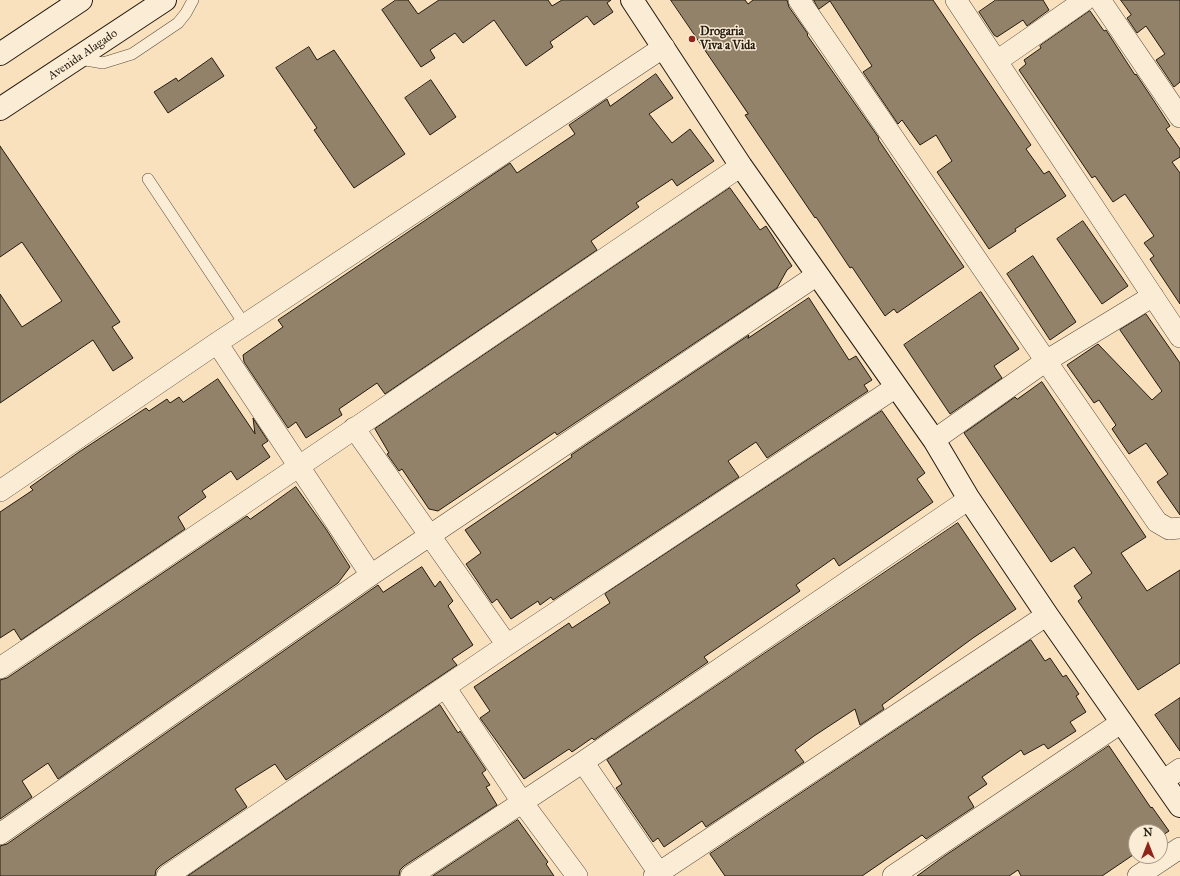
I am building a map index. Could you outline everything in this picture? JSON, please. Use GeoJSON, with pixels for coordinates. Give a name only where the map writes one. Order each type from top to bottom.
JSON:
{"type":"FeatureCollection","features":[{"type":"Feature","properties":{"kind":"street"},"geometry":{"type":"LineString","coordinates":[[0,54],[81,0]]}},
{"type":"Feature","properties":{"kind":"street","name":"Avenida Alagado"},"geometry":{"type":"LineString","coordinates":[[0,109],[165,0]]}},
{"type":"Feature","properties":{"kind":"street"},"geometry":{"type":"LineString","coordinates":[[632,0],[740,166],[934,440],[969,499],[1047,615],[1122,722],[1172,775],[1180,806]]}},
{"type":"Feature","properties":{"kind":"street"},"geometry":{"type":"LineString","coordinates":[[799,0],[1157,522],[1164,528],[1180,528]]}},
{"type":"Feature","properties":{"kind":"street"},"geometry":{"type":"LineString","coordinates":[[956,0],[1180,337]]}},
{"type":"Feature","properties":{"kind":"street"},"geometry":{"type":"LineString","coordinates":[[997,61],[1085,0]]}},
{"type":"Feature","properties":{"kind":"street"},"geometry":{"type":"LineString","coordinates":[[1100,0],[1180,117]]}},
{"type":"Feature","properties":{"kind":"street"},"geometry":{"type":"LineString","coordinates":[[0,491],[217,343],[664,47]]}},
{"type":"Feature","properties":{"kind":"street"},"geometry":{"type":"LineString","coordinates":[[0,668],[298,468],[354,428],[740,166]]}},
{"type":"Feature","properties":{"kind":"street"},"geometry":{"type":"LineString","coordinates":[[0,834],[371,575],[430,537],[817,275]]}},
{"type":"Feature","properties":{"kind":"street"},"geometry":{"type":"LineString","coordinates":[[934,440],[1046,362],[1153,296]]}},
{"type":"Feature","properties":{"kind":"street"},"geometry":{"type":"LineString","coordinates":[[217,343],[298,468],[371,575]]}},
{"type":"Feature","properties":{"kind":"street"},"geometry":{"type":"LineString","coordinates":[[167,876],[507,645],[896,387]]}},
{"type":"Feature","properties":{"kind":"street"},"geometry":{"type":"LineString","coordinates":[[354,428],[507,645]]}},
{"type":"Feature","properties":{"kind":"street"},"geometry":{"type":"LineString","coordinates":[[411,876],[584,762],[969,499]]}},
{"type":"Feature","properties":{"kind":"street"},"geometry":{"type":"LineString","coordinates":[[584,762],[667,872],[1047,615]]}},
{"type":"Feature","properties":{"kind":"street"},"geometry":{"type":"LineString","coordinates":[[445,687],[522,802],[577,876]]}},
{"type":"Feature","properties":{"kind":"street"},"geometry":{"type":"LineString","coordinates":[[893,876],[1122,722]]}},
{"type":"Feature","properties":{"kind":"street"},"geometry":{"type":"LineString","coordinates":[[1138,876],[1180,848]]}},
{"type":"Feature","properties":{"kind":"lane"},"geometry":{"type":"LineString","coordinates":[[77,58],[103,62],[132,54],[178,23],[186,13],[193,0]]}},
{"type":"Feature","properties":{"kind":"lane"},"geometry":{"type":"LineString","coordinates":[[148,179],[245,325]]}},
{"type":"Feature","properties":{"kind":"building"},"geometry":{"type":"Polygon","coordinates":[[[396,0],[408,0],[418,14],[439,0],[548,0],[552,6],[562,0],[611,0],[607,3],[613,12],[594,25],[587,16],[550,42],[553,47],[526,66],[494,20],[463,43],[455,33],[430,50],[435,58],[421,67],[382,10],[396,0]]]}},
{"type":"Feature","properties":{"kind":"building"},"geometry":{"type":"Polygon","coordinates":[[[671,0],[745,0],[748,4],[753,0],[787,0],[789,7],[808,34],[807,35],[879,138],[878,139],[964,267],[897,313],[894,309],[885,316],[852,267],[850,268],[816,217],[815,218],[745,115],[748,114],[671,0]]]}},
{"type":"Feature","properties":{"kind":"building"},"geometry":{"type":"Polygon","coordinates":[[[814,0],[933,0],[1031,145],[1026,149],[1044,174],[1049,171],[1066,196],[1015,229],[1016,231],[989,249],[937,172],[952,161],[936,135],[920,145],[902,120],[898,124],[863,72],[872,66],[830,1],[819,9],[814,0]]]}},
{"type":"Feature","properties":{"kind":"building"},"geometry":{"type":"Polygon","coordinates":[[[996,0],[1043,0],[1049,10],[1027,26],[1023,20],[997,37],[994,35],[979,12],[996,0]]]}},
{"type":"Feature","properties":{"kind":"building"},"geometry":{"type":"Polygon","coordinates":[[[1121,0],[1180,0],[1180,82],[1174,87],[1156,60],[1165,54],[1146,26],[1137,33],[1127,18],[1131,15],[1121,0]]]}},
{"type":"Feature","properties":{"kind":"building"},"geometry":{"type":"Polygon","coordinates":[[[1090,11],[1104,31],[1106,30],[1154,101],[1170,126],[1166,129],[1180,149],[1180,157],[1172,162],[1180,173],[1180,304],[1150,259],[1154,256],[1144,243],[1154,236],[1125,194],[1113,202],[1095,176],[1092,178],[1019,70],[1026,64],[1024,60],[1041,48],[1040,46],[1090,11]]]}},
{"type":"Feature","properties":{"kind":"building"},"geometry":{"type":"Polygon","coordinates":[[[309,47],[317,60],[334,50],[405,154],[354,188],[314,130],[317,128],[276,68],[309,47]]]}},
{"type":"Feature","properties":{"kind":"building"},"geometry":{"type":"Polygon","coordinates":[[[212,58],[224,76],[168,113],[154,92],[176,78],[178,81],[212,58]]]}},
{"type":"Feature","properties":{"kind":"building"},"geometry":{"type":"Polygon","coordinates":[[[656,74],[673,98],[649,114],[672,143],[690,129],[714,161],[677,186],[672,179],[636,203],[639,207],[591,241],[597,250],[385,394],[377,383],[339,409],[342,415],[306,438],[296,422],[288,428],[244,362],[243,355],[283,327],[278,320],[510,163],[517,173],[575,134],[569,125],[607,99],[610,106],[656,74]]]}},
{"type":"Feature","properties":{"kind":"building"},"geometry":{"type":"Polygon","coordinates":[[[431,80],[456,117],[430,135],[405,98],[431,80]]]}},
{"type":"Feature","properties":{"kind":"building"},"geometry":{"type":"Polygon","coordinates":[[[0,146],[120,322],[112,327],[133,358],[113,371],[93,340],[0,403],[0,294],[22,327],[62,301],[22,242],[0,257],[0,146]]]}},
{"type":"Feature","properties":{"kind":"building"},"geometry":{"type":"Polygon","coordinates":[[[730,188],[760,230],[766,226],[792,266],[787,270],[777,288],[557,435],[555,432],[438,511],[429,509],[402,469],[399,471],[387,454],[389,453],[375,429],[730,188]]]}},
{"type":"Feature","properties":{"kind":"building"},"geometry":{"type":"Polygon","coordinates":[[[1083,221],[1128,286],[1102,304],[1057,239],[1083,221]]]}},
{"type":"Feature","properties":{"kind":"building"},"geometry":{"type":"Polygon","coordinates":[[[1033,256],[1076,322],[1050,340],[1007,274],[1033,256]]]}},
{"type":"Feature","properties":{"kind":"building"},"geometry":{"type":"Polygon","coordinates":[[[981,292],[1019,349],[994,366],[1002,378],[950,414],[904,345],[981,292]]]}},
{"type":"Feature","properties":{"kind":"building"},"geometry":{"type":"Polygon","coordinates":[[[809,298],[849,360],[856,356],[872,380],[864,385],[868,391],[767,458],[756,442],[728,461],[739,477],[553,600],[551,597],[540,605],[538,601],[511,619],[497,599],[492,603],[466,564],[481,553],[465,530],[572,457],[571,455],[749,335],[748,338],[809,298]]]}},
{"type":"Feature","properties":{"kind":"building"},"geometry":{"type":"Polygon","coordinates":[[[1146,314],[1180,363],[1180,515],[1157,482],[1168,474],[1146,443],[1129,454],[1112,429],[1116,425],[1099,400],[1094,403],[1067,365],[1098,344],[1152,400],[1162,391],[1120,330],[1146,314]]]}},
{"type":"Feature","properties":{"kind":"building"},"geometry":{"type":"Polygon","coordinates":[[[218,379],[255,434],[253,418],[268,441],[262,445],[270,457],[237,480],[231,471],[202,491],[206,497],[178,517],[185,529],[21,640],[14,629],[0,638],[0,512],[33,490],[30,487],[79,452],[146,408],[149,411],[167,399],[170,403],[179,397],[183,402],[218,379]]]}},
{"type":"Feature","properties":{"kind":"building"},"geometry":{"type":"Polygon","coordinates":[[[1042,382],[1146,537],[1121,553],[1147,591],[1180,570],[1180,663],[1138,690],[1078,601],[1082,598],[1074,586],[1092,573],[1074,547],[1051,562],[964,433],[1015,397],[1017,399],[1042,382]]]}},
{"type":"Feature","properties":{"kind":"building"},"geometry":{"type":"Polygon","coordinates":[[[882,411],[925,473],[917,479],[933,502],[839,566],[834,558],[796,585],[800,591],[704,657],[708,662],[594,740],[592,738],[572,752],[569,749],[524,779],[480,718],[490,711],[474,687],[569,623],[572,628],[610,603],[605,594],[882,411]]]}},
{"type":"Feature","properties":{"kind":"building"},"geometry":{"type":"Polygon","coordinates":[[[296,487],[326,529],[350,567],[338,583],[58,779],[48,763],[22,781],[32,797],[0,819],[0,680],[7,678],[247,516],[250,519],[296,487]]]}},
{"type":"Feature","properties":{"kind":"building"},"geometry":{"type":"Polygon","coordinates":[[[958,523],[1016,609],[973,638],[882,705],[884,709],[860,725],[855,709],[814,736],[795,750],[804,762],[706,827],[702,821],[664,847],[658,838],[653,842],[616,788],[622,784],[607,760],[958,523]]]}},
{"type":"Feature","properties":{"kind":"building"},"geometry":{"type":"Polygon","coordinates":[[[422,567],[435,587],[440,581],[453,601],[448,606],[473,645],[452,659],[457,665],[286,780],[275,764],[235,789],[247,807],[160,866],[156,870],[155,876],[0,876],[0,846],[7,844],[378,585],[383,592],[422,567]]]}},
{"type":"Feature","properties":{"kind":"building"},"geometry":{"type":"Polygon","coordinates":[[[1031,640],[1045,661],[1050,658],[1063,677],[1066,675],[1079,694],[1076,696],[1086,712],[1070,722],[1076,731],[1048,749],[1044,744],[1024,755],[1021,750],[982,777],[987,784],[968,797],[974,807],[926,839],[922,835],[862,876],[725,876],[710,854],[1031,640]]]}},
{"type":"Feature","properties":{"kind":"building"},"geometry":{"type":"Polygon","coordinates":[[[1180,698],[1180,751],[1155,715],[1180,698]]]}},
{"type":"Feature","properties":{"kind":"building"},"geometry":{"type":"Polygon","coordinates":[[[440,705],[458,733],[460,731],[486,770],[482,773],[490,785],[486,787],[497,805],[404,866],[400,870],[399,876],[188,876],[440,705]]]}},
{"type":"Feature","properties":{"kind":"building"},"geometry":{"type":"Polygon","coordinates":[[[1109,746],[1151,808],[1152,807],[1164,824],[1128,824],[1128,858],[1102,876],[1021,876],[1018,870],[1009,876],[917,876],[1109,746]]]}},
{"type":"Feature","properties":{"kind":"building"},"geometry":{"type":"Polygon","coordinates":[[[518,820],[548,862],[546,864],[554,876],[433,876],[518,820]]]}},
{"type":"Feature","properties":{"kind":"place","name":"Drogaria Viva a Vida"},"geometry":{"type":"Point","coordinates":[692,39]}}]}
